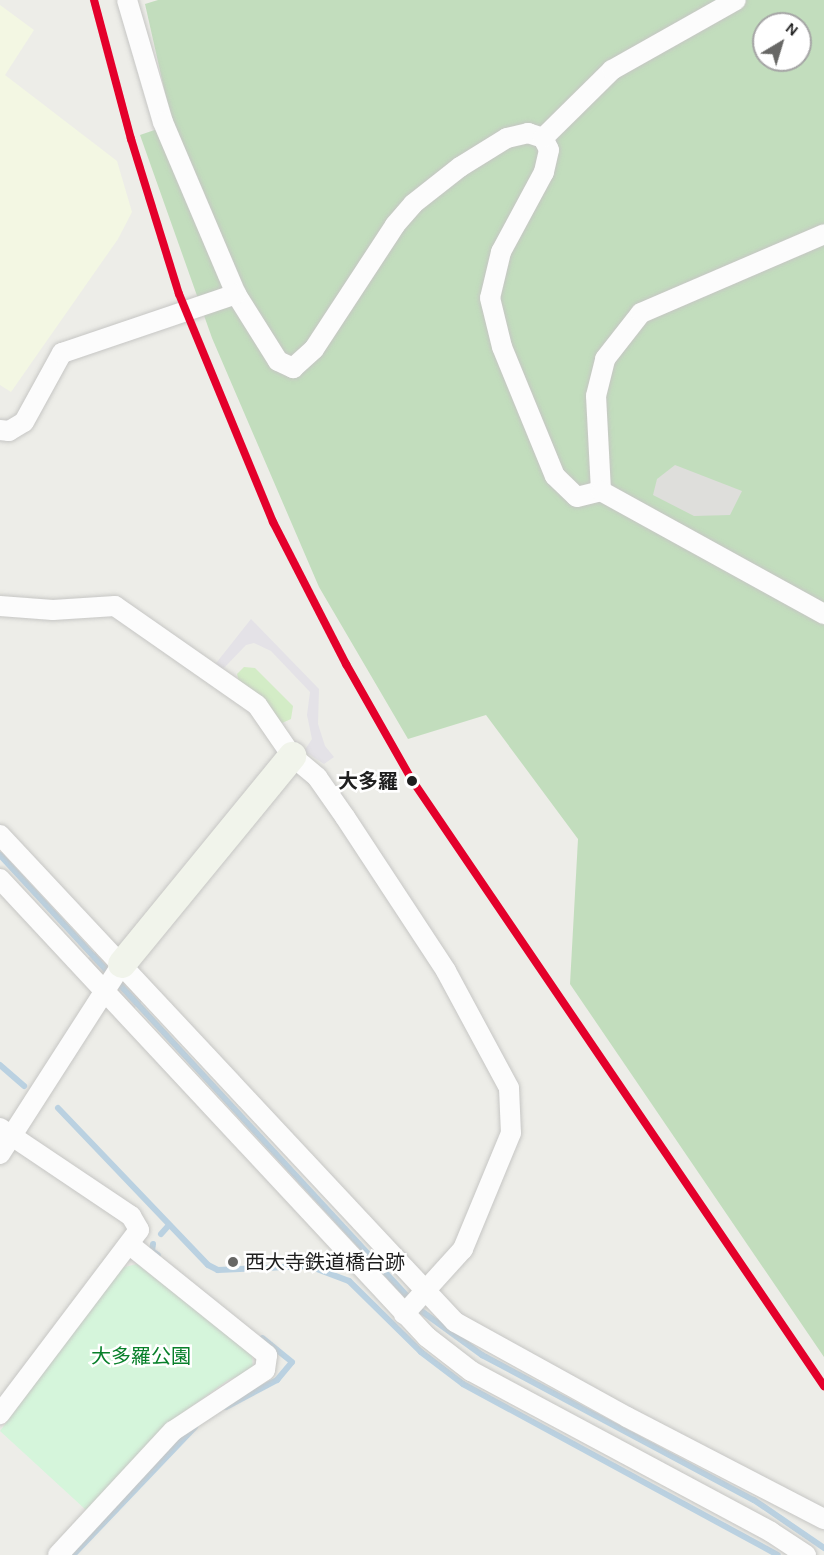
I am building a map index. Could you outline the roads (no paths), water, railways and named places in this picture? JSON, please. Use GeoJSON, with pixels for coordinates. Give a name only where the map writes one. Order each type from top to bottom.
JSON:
{"type":"FeatureCollection","features":[{"type":"Feature","properties":{"kind":"street"},"geometry":{"type":"LineString","coordinates":[[126,0],[163,122],[230,296],[274,355],[293,368],[314,349],[394,225],[412,204],[460,167],[507,138],[528,133],[543,138],[549,150],[544,172],[501,252],[490,298],[502,347],[555,476],[578,497],[601,491],[824,614]]}},
{"type":"Feature","properties":{"kind":"street"},"geometry":{"type":"LineString","coordinates":[[543,138],[612,69],[736,0]]}},
{"type":"Feature","properties":{"kind":"street"},"geometry":{"type":"LineString","coordinates":[[601,491],[596,396],[605,359],[640,313],[824,234]]}},
{"type":"Feature","properties":{"kind":"street"},"geometry":{"type":"LineString","coordinates":[[0,430],[9,431],[24,422],[62,353],[230,296]]}},
{"type":"Feature","properties":{"kind":"street"},"geometry":{"type":"LineString","coordinates":[[0,606],[53,610],[115,606],[257,705],[292,756],[317,777],[403,903],[446,971],[509,1088],[511,1133],[503,1158],[463,1249],[415,1303]]}},
{"type":"Feature","properties":{"kind":"street"},"geometry":{"type":"LineString","coordinates":[[0,1154],[7,1132],[115,978],[292,756]]}},
{"type":"Feature","properties":{"kind":"street"},"geometry":{"type":"LineString","coordinates":[[0,835],[115,978],[415,1303],[471,1371],[771,1532],[806,1555]]}},
{"type":"Feature","properties":{"kind":"street"},"geometry":{"type":"LineString","coordinates":[[0,879],[115,978],[415,1303],[824,1519]]}},
{"type":"Feature","properties":{"kind":"street"},"geometry":{"type":"LineString","coordinates":[[0,1414],[139,1230],[131,1216],[7,1132]]}},
{"type":"Feature","properties":{"kind":"street"},"geometry":{"type":"LineString","coordinates":[[58,1555],[173,1431],[265,1370],[267,1355],[129,1244]]}},
{"type":"Feature","properties":{"kind":"waterway"},"geometry":{"type":"LineString","coordinates":[[0,855],[420,1310],[482,1355],[754,1500],[824,1548]]}},
{"type":"Feature","properties":{"kind":"waterway"},"geometry":{"type":"LineString","coordinates":[[0,1065],[24,1086]]}},
{"type":"Feature","properties":{"kind":"waterway"},"geometry":{"type":"LineString","coordinates":[[58,1108],[208,1265],[218,1270],[309,1266],[349,1281],[421,1352],[463,1384],[778,1555]]}},
{"type":"Feature","properties":{"kind":"waterway"},"geometry":{"type":"LineString","coordinates":[[161,1234],[169,1225]]}},
{"type":"Feature","properties":{"kind":"waterway"},"geometry":{"type":"LineString","coordinates":[[153,1244],[152,1251],[158,1255]]}},
{"type":"Feature","properties":{"kind":"waterway"},"geometry":{"type":"LineString","coordinates":[[226,1407],[277,1380],[292,1362],[262,1338]]}},
{"type":"Feature","properties":{"kind":"waterway"},"geometry":{"type":"LineString","coordinates":[[73,1555],[195,1427]]}},
{"type":"Feature","properties":{"kind":"place","name":"大多羅"},"geometry":{"type":"Point","coordinates":[412,781]}},
{"type":"Feature","properties":{"kind":"place","name":"西大寺鉄道橋台跡"},"geometry":{"type":"Point","coordinates":[233,1262]}},
{"type":"Feature","properties":{"kind":"park label","name":"大多羅公園"},"geometry":{"type":"Point","coordinates":[141,1356]}}]}
